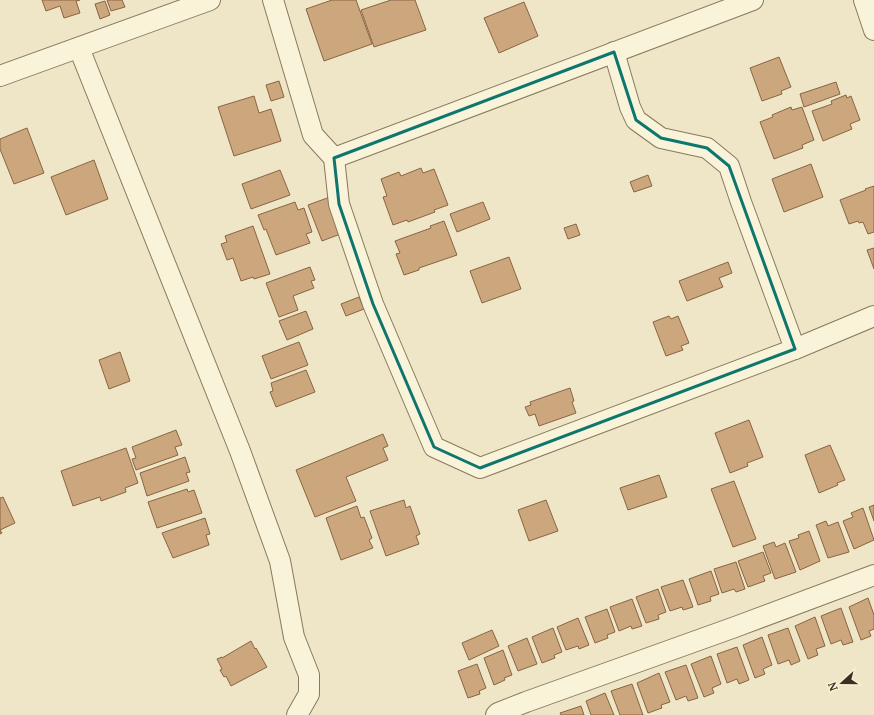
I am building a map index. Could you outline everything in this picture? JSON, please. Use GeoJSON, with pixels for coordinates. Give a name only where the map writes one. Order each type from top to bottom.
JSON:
{"type":"FeatureCollection","features":[{"type":"Feature","properties":{"kind":"street"},"geometry":{"type":"LineString","coordinates":[[273,0],[313,135],[334,158],[339,204],[371,297],[434,448],[480,468],[795,349],[874,316]]}},
{"type":"Feature","properties":{"kind":"street"},"geometry":{"type":"LineString","coordinates":[[334,158],[753,0]]}},
{"type":"Feature","properties":{"kind":"street"},"geometry":{"type":"LineString","coordinates":[[864,0],[874,30]]}},
{"type":"Feature","properties":{"kind":"street"},"geometry":{"type":"LineString","coordinates":[[0,76],[79,48],[198,2]]}},
{"type":"Feature","properties":{"kind":"street"},"geometry":{"type":"LineString","coordinates":[[79,48],[240,452],[280,560],[294,637],[309,675],[309,694],[297,715]]}},
{"type":"Feature","properties":{"kind":"street"},"geometry":{"type":"LineString","coordinates":[[614,52],[630,107],[636,120],[660,138],[707,148],[730,166],[741,202],[795,349]]}},
{"type":"Feature","properties":{"kind":"street"},"geometry":{"type":"LineString","coordinates":[[496,715],[519,705],[874,575]]}},
{"type":"Feature","properties":{"kind":"highlighted area"},"geometry":{"type":"Polygon","coordinates":[[[614,52],[636,120],[661,138],[707,148],[729,166],[795,349],[480,468],[434,447],[373,304],[339,204],[334,158],[614,52]]]}},
{"type":"Feature","properties":{"kind":"building"},"geometry":{"type":"Polygon","coordinates":[[[42,0],[80,0],[76,1],[80,13],[64,18],[60,6],[46,11],[42,0]]]}},
{"type":"Feature","properties":{"kind":"building"},"geometry":{"type":"Polygon","coordinates":[[[107,0],[122,0],[125,7],[111,11],[107,0]]]}},
{"type":"Feature","properties":{"kind":"building"},"geometry":{"type":"Polygon","coordinates":[[[332,0],[356,0],[372,44],[324,61],[306,9],[332,0]]]}},
{"type":"Feature","properties":{"kind":"building"},"geometry":{"type":"Polygon","coordinates":[[[391,0],[415,0],[426,30],[374,47],[361,10],[391,0]]]}},
{"type":"Feature","properties":{"kind":"building"},"geometry":{"type":"Polygon","coordinates":[[[105,1],[110,15],[100,19],[95,4],[105,1]]]}},
{"type":"Feature","properties":{"kind":"building"},"geometry":{"type":"Polygon","coordinates":[[[524,2],[538,36],[499,53],[484,18],[524,2]]]}},
{"type":"Feature","properties":{"kind":"building"},"geometry":{"type":"Polygon","coordinates":[[[779,57],[791,87],[781,91],[782,94],[762,101],[750,68],[779,57]]]}},
{"type":"Feature","properties":{"kind":"building"},"geometry":{"type":"Polygon","coordinates":[[[279,81],[284,97],[271,101],[266,85],[279,81]]]}},
{"type":"Feature","properties":{"kind":"building"},"geometry":{"type":"Polygon","coordinates":[[[836,82],[840,94],[804,107],[800,94],[836,82]]]}},
{"type":"Feature","properties":{"kind":"building"},"geometry":{"type":"Polygon","coordinates":[[[846,95],[847,98],[851,96],[860,120],[850,124],[852,129],[823,141],[812,111],[832,104],[831,101],[846,95]]]}},
{"type":"Feature","properties":{"kind":"building"},"geometry":{"type":"Polygon","coordinates":[[[254,96],[259,113],[271,109],[281,141],[234,156],[218,107],[254,96]]]}},
{"type":"Feature","properties":{"kind":"building"},"geometry":{"type":"Polygon","coordinates":[[[791,107],[792,110],[802,107],[814,140],[802,145],[803,148],[774,159],[760,122],[791,107]]]}},
{"type":"Feature","properties":{"kind":"building"},"geometry":{"type":"Polygon","coordinates":[[[27,128],[44,173],[14,184],[0,149],[0,139],[27,128]]]}},
{"type":"Feature","properties":{"kind":"building"},"geometry":{"type":"Polygon","coordinates":[[[94,160],[108,199],[66,215],[51,177],[94,160]]]}},
{"type":"Feature","properties":{"kind":"building"},"geometry":{"type":"Polygon","coordinates":[[[811,164],[823,197],[784,212],[772,179],[811,164]]]}},
{"type":"Feature","properties":{"kind":"building"},"geometry":{"type":"Polygon","coordinates":[[[421,168],[423,173],[434,169],[448,205],[434,210],[435,212],[408,222],[407,220],[393,225],[383,197],[387,196],[381,179],[399,172],[401,176],[421,168]]]}},
{"type":"Feature","properties":{"kind":"building"},"geometry":{"type":"Polygon","coordinates":[[[280,170],[290,195],[251,209],[242,184],[280,170]]]}},
{"type":"Feature","properties":{"kind":"building"},"geometry":{"type":"Polygon","coordinates":[[[648,175],[652,186],[634,192],[630,182],[648,175]]]}},
{"type":"Feature","properties":{"kind":"building"},"geometry":{"type":"Polygon","coordinates":[[[874,186],[874,232],[868,234],[863,222],[859,223],[858,221],[849,224],[840,200],[874,186]]]}},
{"type":"Feature","properties":{"kind":"building"},"geometry":{"type":"Polygon","coordinates":[[[330,197],[343,233],[322,241],[308,205],[330,197]]]}},
{"type":"Feature","properties":{"kind":"building"},"geometry":{"type":"Polygon","coordinates":[[[295,202],[298,210],[304,208],[312,232],[306,234],[310,243],[276,255],[266,229],[264,230],[258,215],[295,202]]]}},
{"type":"Feature","properties":{"kind":"building"},"geometry":{"type":"Polygon","coordinates":[[[483,202],[490,219],[457,232],[450,214],[483,202]]]}},
{"type":"Feature","properties":{"kind":"building"},"geometry":{"type":"Polygon","coordinates":[[[444,221],[457,255],[419,268],[419,270],[404,275],[396,254],[400,253],[395,241],[431,228],[430,226],[444,221]]]}},
{"type":"Feature","properties":{"kind":"building"},"geometry":{"type":"Polygon","coordinates":[[[576,224],[580,235],[568,239],[564,228],[576,224]]]}},
{"type":"Feature","properties":{"kind":"building"},"geometry":{"type":"Polygon","coordinates":[[[253,226],[270,274],[241,281],[233,258],[227,260],[221,244],[227,242],[225,236],[253,226]]]}},
{"type":"Feature","properties":{"kind":"building"},"geometry":{"type":"Polygon","coordinates":[[[874,248],[874,269],[867,250],[874,248]]]}},
{"type":"Feature","properties":{"kind":"building"},"geometry":{"type":"Polygon","coordinates":[[[509,257],[521,289],[482,303],[470,271],[509,257]]]}},
{"type":"Feature","properties":{"kind":"building"},"geometry":{"type":"Polygon","coordinates":[[[728,262],[732,273],[719,278],[723,287],[687,301],[679,281],[728,262]]]}},
{"type":"Feature","properties":{"kind":"building"},"geometry":{"type":"Polygon","coordinates":[[[310,267],[315,280],[311,281],[314,288],[293,296],[298,310],[279,317],[266,283],[310,267]]]}},
{"type":"Feature","properties":{"kind":"building"},"geometry":{"type":"Polygon","coordinates":[[[359,297],[364,309],[346,316],[341,304],[359,297]]]}},
{"type":"Feature","properties":{"kind":"building"},"geometry":{"type":"Polygon","coordinates":[[[306,311],[313,329],[287,340],[279,321],[306,311]]]}},
{"type":"Feature","properties":{"kind":"building"},"geometry":{"type":"Polygon","coordinates":[[[669,316],[671,319],[678,316],[689,343],[681,346],[683,350],[666,356],[653,322],[669,316]]]}},
{"type":"Feature","properties":{"kind":"building"},"geometry":{"type":"Polygon","coordinates":[[[299,342],[308,365],[271,379],[262,356],[299,342]]]}},
{"type":"Feature","properties":{"kind":"building"},"geometry":{"type":"Polygon","coordinates":[[[120,352],[130,381],[109,389],[99,360],[120,352]]]}},
{"type":"Feature","properties":{"kind":"building"},"geometry":{"type":"Polygon","coordinates":[[[306,370],[315,392],[276,407],[270,392],[273,391],[271,383],[306,370]]]}},
{"type":"Feature","properties":{"kind":"building"},"geometry":{"type":"Polygon","coordinates":[[[570,388],[574,401],[572,402],[576,413],[539,426],[535,414],[529,416],[525,407],[531,405],[530,402],[570,388]]]}},
{"type":"Feature","properties":{"kind":"building"},"geometry":{"type":"Polygon","coordinates":[[[749,420],[763,457],[747,463],[748,466],[730,473],[715,433],[749,420]]]}},
{"type":"Feature","properties":{"kind":"building"},"geometry":{"type":"Polygon","coordinates":[[[176,430],[182,445],[175,447],[178,455],[136,470],[132,459],[136,458],[132,447],[176,430]]]}},
{"type":"Feature","properties":{"kind":"building"},"geometry":{"type":"Polygon","coordinates":[[[383,434],[388,446],[383,448],[388,460],[346,477],[356,501],[315,517],[296,470],[383,434]]]}},
{"type":"Feature","properties":{"kind":"building"},"geometry":{"type":"Polygon","coordinates":[[[830,445],[845,480],[837,483],[838,485],[819,493],[805,455],[830,445]]]}},
{"type":"Feature","properties":{"kind":"building"},"geometry":{"type":"Polygon","coordinates":[[[126,448],[138,483],[125,488],[126,492],[101,501],[100,497],[73,506],[61,471],[126,448]]]}},
{"type":"Feature","properties":{"kind":"building"},"geometry":{"type":"Polygon","coordinates":[[[185,457],[190,472],[186,473],[189,481],[147,496],[140,473],[185,457]]]}},
{"type":"Feature","properties":{"kind":"building"},"geometry":{"type":"Polygon","coordinates":[[[659,475],[667,497],[628,510],[620,488],[659,475]]]}},
{"type":"Feature","properties":{"kind":"building"},"geometry":{"type":"Polygon","coordinates":[[[734,481],[756,539],[733,547],[711,489],[734,481]]]}},
{"type":"Feature","properties":{"kind":"building"},"geometry":{"type":"Polygon","coordinates":[[[187,489],[188,492],[194,490],[202,513],[157,528],[148,502],[187,489]]]}},
{"type":"Feature","properties":{"kind":"building"},"geometry":{"type":"Polygon","coordinates":[[[3,497],[15,523],[0,530],[0,498],[3,497]]]}},
{"type":"Feature","properties":{"kind":"building"},"geometry":{"type":"Polygon","coordinates":[[[404,500],[406,508],[410,506],[420,534],[416,536],[419,544],[386,556],[370,511],[404,500]]]}},
{"type":"Feature","properties":{"kind":"building"},"geometry":{"type":"Polygon","coordinates":[[[546,500],[558,531],[529,541],[518,510],[546,500]]]}},
{"type":"Feature","properties":{"kind":"building"},"geometry":{"type":"Polygon","coordinates":[[[874,505],[874,521],[869,507],[874,505]]]}},
{"type":"Feature","properties":{"kind":"building"},"geometry":{"type":"Polygon","coordinates":[[[357,506],[361,518],[364,517],[372,538],[369,540],[373,548],[341,560],[326,518],[357,506]]]}},
{"type":"Feature","properties":{"kind":"building"},"geometry":{"type":"Polygon","coordinates":[[[863,508],[874,540],[854,549],[843,521],[853,517],[851,513],[863,508]]]}},
{"type":"Feature","properties":{"kind":"building"},"geometry":{"type":"Polygon","coordinates":[[[205,518],[210,534],[206,535],[209,545],[173,558],[162,533],[205,518]]]}},
{"type":"Feature","properties":{"kind":"building"},"geometry":{"type":"Polygon","coordinates":[[[826,521],[828,526],[838,522],[849,552],[828,558],[816,525],[826,521]]]}},
{"type":"Feature","properties":{"kind":"building"},"geometry":{"type":"Polygon","coordinates":[[[809,531],[820,561],[800,570],[789,541],[799,538],[798,535],[809,531]]]}},
{"type":"Feature","properties":{"kind":"building"},"geometry":{"type":"Polygon","coordinates":[[[774,542],[776,547],[785,543],[796,572],[775,579],[763,546],[774,542]]]}},
{"type":"Feature","properties":{"kind":"building"},"geometry":{"type":"Polygon","coordinates":[[[763,552],[771,573],[763,576],[765,581],[748,587],[738,561],[763,552]]]}},
{"type":"Feature","properties":{"kind":"building"},"geometry":{"type":"Polygon","coordinates":[[[736,562],[745,589],[736,592],[734,589],[722,593],[714,569],[736,562]]]}},
{"type":"Feature","properties":{"kind":"building"},"geometry":{"type":"Polygon","coordinates":[[[711,571],[719,594],[710,597],[711,601],[698,605],[689,579],[711,571]]]}},
{"type":"Feature","properties":{"kind":"building"},"geometry":{"type":"Polygon","coordinates":[[[683,580],[693,607],[683,610],[682,607],[670,611],[661,587],[683,580]]]}},
{"type":"Feature","properties":{"kind":"building"},"geometry":{"type":"Polygon","coordinates":[[[658,589],[666,612],[658,615],[659,619],[646,623],[636,597],[658,589]]]}},
{"type":"Feature","properties":{"kind":"building"},"geometry":{"type":"Polygon","coordinates":[[[868,598],[874,615],[874,629],[869,631],[871,636],[861,640],[849,607],[868,598]]]}},
{"type":"Feature","properties":{"kind":"building"},"geometry":{"type":"Polygon","coordinates":[[[632,599],[642,626],[632,629],[631,626],[619,631],[610,607],[632,599]]]}},
{"type":"Feature","properties":{"kind":"building"},"geometry":{"type":"Polygon","coordinates":[[[841,608],[853,642],[843,645],[841,640],[831,644],[821,616],[841,608]]]}},
{"type":"Feature","properties":{"kind":"building"},"geometry":{"type":"Polygon","coordinates":[[[607,609],[615,632],[607,635],[608,638],[595,643],[585,617],[607,609]]]}},
{"type":"Feature","properties":{"kind":"building"},"geometry":{"type":"Polygon","coordinates":[[[815,617],[825,646],[816,649],[818,655],[808,659],[795,626],[815,617]]]}},
{"type":"Feature","properties":{"kind":"building"},"geometry":{"type":"Polygon","coordinates":[[[578,618],[589,645],[579,649],[578,646],[566,650],[557,627],[578,618]]]}},
{"type":"Feature","properties":{"kind":"building"},"geometry":{"type":"Polygon","coordinates":[[[553,628],[562,652],[554,655],[555,658],[542,663],[532,637],[553,628]]]}},
{"type":"Feature","properties":{"kind":"building"},"geometry":{"type":"Polygon","coordinates":[[[788,628],[800,661],[791,665],[789,660],[778,664],[768,635],[788,628]]]}},
{"type":"Feature","properties":{"kind":"building"},"geometry":{"type":"Polygon","coordinates":[[[492,630],[499,646],[469,660],[462,643],[492,630]]]}},
{"type":"Feature","properties":{"kind":"building"},"geometry":{"type":"Polygon","coordinates":[[[762,637],[772,665],[763,669],[765,674],[755,678],[743,645],[762,637]]]}},
{"type":"Feature","properties":{"kind":"building"},"geometry":{"type":"Polygon","coordinates":[[[527,638],[537,664],[518,671],[508,646],[527,638]]]}},
{"type":"Feature","properties":{"kind":"building"},"geometry":{"type":"Polygon","coordinates":[[[251,641],[267,667],[231,686],[226,676],[224,677],[220,670],[222,669],[217,659],[222,658],[251,641]]]}},
{"type":"Feature","properties":{"kind":"building"},"geometry":{"type":"Polygon","coordinates":[[[737,647],[749,680],[739,684],[737,679],[727,683],[717,654],[737,647]]]}},
{"type":"Feature","properties":{"kind":"building"},"geometry":{"type":"Polygon","coordinates":[[[503,650],[512,675],[504,678],[505,680],[494,685],[484,658],[503,650]]]}},
{"type":"Feature","properties":{"kind":"building"},"geometry":{"type":"Polygon","coordinates":[[[711,656],[721,684],[712,688],[714,693],[704,697],[691,664],[711,656]]]}},
{"type":"Feature","properties":{"kind":"building"},"geometry":{"type":"Polygon","coordinates":[[[477,664],[486,688],[479,691],[480,694],[468,698],[458,671],[477,664]]]}},
{"type":"Feature","properties":{"kind":"building"},"geometry":{"type":"Polygon","coordinates":[[[686,665],[698,698],[688,701],[686,696],[676,700],[665,672],[686,665]]]}},
{"type":"Feature","properties":{"kind":"building"},"geometry":{"type":"Polygon","coordinates":[[[659,673],[670,702],[661,705],[662,708],[648,713],[637,683],[659,673]]]}},
{"type":"Feature","properties":{"kind":"building"},"geometry":{"type":"Polygon","coordinates":[[[632,684],[643,715],[620,715],[611,691],[632,684]]]}},
{"type":"Feature","properties":{"kind":"building"},"geometry":{"type":"Polygon","coordinates":[[[605,693],[614,715],[591,715],[586,701],[605,693]]]}},
{"type":"Feature","properties":{"kind":"building"},"geometry":{"type":"Polygon","coordinates":[[[581,706],[584,715],[561,715],[560,713],[581,706]]]}}]}
